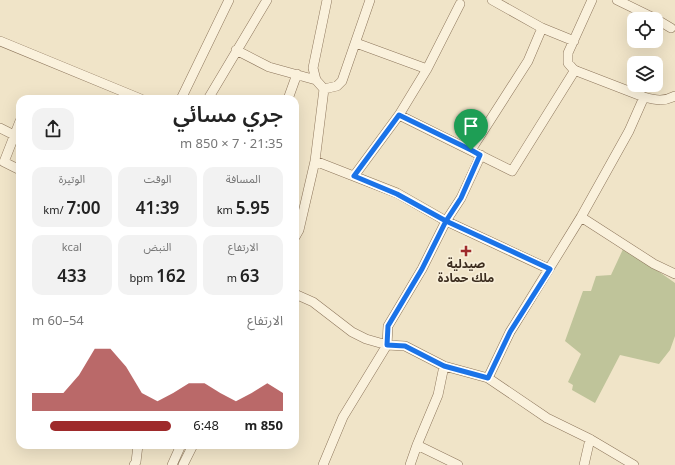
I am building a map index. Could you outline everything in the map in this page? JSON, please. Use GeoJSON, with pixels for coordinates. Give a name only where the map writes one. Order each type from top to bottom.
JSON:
{"type":"FeatureCollection","features":[{"type":"Feature","properties":{"kind":"street"},"geometry":{"type":"LineString","coordinates":[[183,95],[229,0]]}},
{"type":"Feature","properties":{"kind":"street"},"geometry":{"type":"LineString","coordinates":[[210,95],[236,50],[268,0]]}},
{"type":"Feature","properties":{"kind":"street"},"geometry":{"type":"LineString","coordinates":[[299,230],[315,161],[324,90],[316,80],[313,68],[327,0]]}},
{"type":"Feature","properties":{"kind":"street"},"geometry":{"type":"LineString","coordinates":[[324,90],[337,86],[342,81],[370,0]]}},
{"type":"Feature","properties":{"kind":"street"},"geometry":{"type":"LineString","coordinates":[[492,0],[542,28],[574,41]]}},
{"type":"Feature","properties":{"kind":"street"},"geometry":{"type":"LineString","coordinates":[[592,0],[568,53],[568,63],[575,70],[644,97],[656,100],[668,100],[675,96]]}},
{"type":"Feature","properties":{"kind":"street"},"geometry":{"type":"LineString","coordinates":[[617,0],[642,12]]}},
{"type":"Feature","properties":{"kind":"street"},"geometry":{"type":"LineString","coordinates":[[354,176],[399,115],[428,69],[460,4]]}},
{"type":"Feature","properties":{"kind":"street"},"geometry":{"type":"LineString","coordinates":[[663,23],[671,28]]}},
{"type":"Feature","properties":{"kind":"street"},"geometry":{"type":"LineString","coordinates":[[471,150],[528,61],[542,28]]}},
{"type":"Feature","properties":{"kind":"street"},"geometry":{"type":"LineString","coordinates":[[0,41],[131,95]]}},
{"type":"Feature","properties":{"kind":"street"},"geometry":{"type":"LineString","coordinates":[[356,42],[428,69]]}},
{"type":"Feature","properties":{"kind":"street"},"geometry":{"type":"LineString","coordinates":[[236,50],[269,67],[316,80]]}},
{"type":"Feature","properties":{"kind":"street"},"geometry":{"type":"LineString","coordinates":[[399,115],[512,170],[575,70]]}},
{"type":"Feature","properties":{"kind":"street"},"geometry":{"type":"LineString","coordinates":[[289,95],[297,74]]}},
{"type":"Feature","properties":{"kind":"street"},"geometry":{"type":"LineString","coordinates":[[488,378],[510,332],[581,217],[629,131],[644,97]]}},
{"type":"Feature","properties":{"kind":"street"},"geometry":{"type":"LineString","coordinates":[[0,128],[14,135]]}},
{"type":"Feature","properties":{"kind":"street"},"geometry":{"type":"LineString","coordinates":[[16,130],[4,162],[16,168]]}},
{"type":"Feature","properties":{"kind":"street"},"geometry":{"type":"LineString","coordinates":[[322,465],[343,417],[387,345],[388,326],[422,269],[446,221],[461,198],[480,155]]}},
{"type":"Feature","properties":{"kind":"street"},"geometry":{"type":"LineString","coordinates":[[315,161],[397,194],[446,221],[550,269]]}},
{"type":"Feature","properties":{"kind":"street"},"geometry":{"type":"LineString","coordinates":[[581,217],[654,264],[675,274]]}},
{"type":"Feature","properties":{"kind":"street"},"geometry":{"type":"LineString","coordinates":[[299,296],[313,302],[352,332],[387,345],[405,346],[444,366],[488,378],[547,418],[590,439],[634,465]]}},
{"type":"Feature","properties":{"kind":"street"},"geometry":{"type":"LineString","coordinates":[[410,465],[438,395],[444,366]]}},
{"type":"Feature","properties":{"kind":"street"},"geometry":{"type":"LineString","coordinates":[[584,465],[590,439]]}},
{"type":"Feature","properties":{"kind":"street"},"geometry":{"type":"LineString","coordinates":[[417,445],[458,465]]}},
{"type":"Feature","properties":{"kind":"street"},"geometry":{"type":"LineString","coordinates":[[134,465],[136,462],[138,449]]}},
{"type":"Feature","properties":{"kind":"street"},"geometry":{"type":"LineString","coordinates":[[172,465],[179,449]]}},
{"type":"Feature","properties":{"kind":"street"},"geometry":{"type":"LineString","coordinates":[[183,465],[191,449]]}},
{"type":"Feature","properties":{"kind":"green space"},"geometry":{"type":"Polygon","coordinates":[[[624,247],[675,283],[675,336],[670,350],[659,364],[620,355],[595,403],[572,390],[573,385],[568,382],[581,354],[565,341],[583,291],[591,291],[596,276],[611,275],[624,247]]]}},
{"type":"Feature","properties":{"kind":"place","name":"صيدلية ملك حمادة"},"geometry":{"type":"Point","coordinates":[466,251]}},
{"type":"Feature","properties":{"kind":"route"},"geometry":{"type":"LineString","coordinates":[[471,150],[399,115],[354,176],[397,194],[446,221],[422,269],[388,326],[387,345],[405,346],[444,366],[488,378],[510,332],[550,269],[446,221],[461,198],[480,155],[471,150]]}}]}
